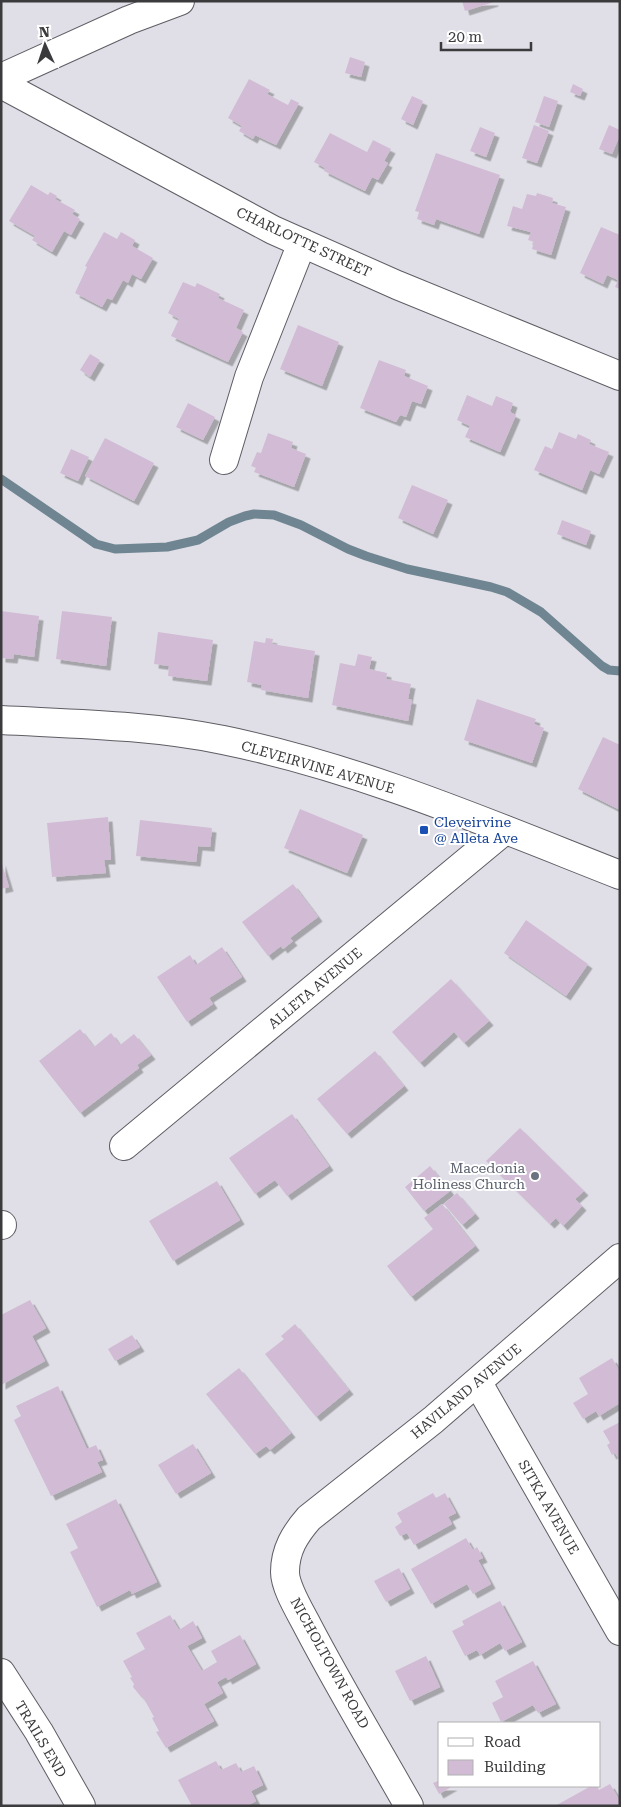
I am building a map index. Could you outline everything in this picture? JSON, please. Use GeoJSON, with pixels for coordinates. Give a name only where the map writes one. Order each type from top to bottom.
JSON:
{"type":"FeatureCollection","features":[{"type":"Feature","properties":{"kind":"street"},"geometry":{"type":"LineString","coordinates":[[1,78],[129,20],[180,1]]}},
{"type":"Feature","properties":{"kind":"street","name":"CHARLOTTE STREET"},"geometry":{"type":"LineString","coordinates":[[1,84],[273,230],[397,285],[620,376]]}},
{"type":"Feature","properties":{"kind":"street"},"geometry":{"type":"LineString","coordinates":[[224,460],[249,377],[302,243]]}},
{"type":"Feature","properties":{"kind":"street","name":"CLEVEIRVINE AVENUE"},"geometry":{"type":"LineString","coordinates":[[1,720],[126,726],[172,731],[224,740],[313,762],[442,804],[620,875]]}},
{"type":"Feature","properties":{"kind":"street","name":"ALLETA AVENUE"},"geometry":{"type":"LineString","coordinates":[[124,1146],[505,830]]}},
{"type":"Feature","properties":{"kind":"street","name":"HAVILAND AVENUE"},"geometry":{"type":"LineString","coordinates":[[309,1518],[434,1420],[620,1258]]}},
{"type":"Feature","properties":{"kind":"street","name":"SITKA AVENUE"},"geometry":{"type":"LineString","coordinates":[[478,1383],[620,1631]]}},
{"type":"Feature","properties":{"kind":"street","name":"NICHOLTOWN ROAD"},"geometry":{"type":"LineString","coordinates":[[309,1518],[295,1534],[286,1553],[284,1574],[293,1597],[319,1647],[409,1806]]}},
{"type":"Feature","properties":{"kind":"street","name":"TRAILS END"},"geometry":{"type":"LineString","coordinates":[[1,1673],[39,1732],[81,1806]]}},
{"type":"Feature","properties":{"kind":"building"},"geometry":{"type":"Polygon","coordinates":[[[462,1],[494,1],[494,2],[465,11],[462,1]]]}},
{"type":"Feature","properties":{"kind":"building"},"geometry":{"type":"Polygon","coordinates":[[[350,57],[365,62],[361,77],[345,73],[350,57]]]}},
{"type":"Feature","properties":{"kind":"building"},"geometry":{"type":"Polygon","coordinates":[[[249,79],[270,90],[267,94],[288,105],[291,99],[299,103],[276,145],[255,135],[253,139],[239,131],[242,126],[228,118],[249,79]]]}},
{"type":"Feature","properties":{"kind":"building"},"geometry":{"type":"Polygon","coordinates":[[[573,84],[583,89],[580,96],[570,92],[573,84]]]}},
{"type":"Feature","properties":{"kind":"building"},"geometry":{"type":"Polygon","coordinates":[[[412,96],[423,101],[413,125],[401,119],[412,96]]]}},
{"type":"Feature","properties":{"kind":"building"},"geometry":{"type":"Polygon","coordinates":[[[544,96],[558,101],[549,127],[535,122],[544,96]]]}},
{"type":"Feature","properties":{"kind":"building"},"geometry":{"type":"Polygon","coordinates":[[[534,125],[549,131],[537,163],[522,158],[534,125]]]}},
{"type":"Feature","properties":{"kind":"building"},"geometry":{"type":"Polygon","coordinates":[[[609,125],[620,130],[620,135],[612,154],[599,149],[609,125]]]}},
{"type":"Feature","properties":{"kind":"building"},"geometry":{"type":"Polygon","coordinates":[[[480,127],[495,133],[486,157],[470,151],[480,127]]]}},
{"type":"Feature","properties":{"kind":"building"},"geometry":{"type":"Polygon","coordinates":[[[330,133],[367,152],[373,140],[391,149],[384,161],[388,163],[378,180],[372,177],[365,191],[324,171],[325,168],[314,162],[330,133]]]}},
{"type":"Feature","properties":{"kind":"building"},"geometry":{"type":"Polygon","coordinates":[[[436,153],[500,175],[479,234],[436,219],[434,225],[417,219],[419,212],[415,211],[436,153]]]}},
{"type":"Feature","properties":{"kind":"building"},"geometry":{"type":"Polygon","coordinates":[[[31,185],[48,195],[50,192],[57,196],[55,199],[75,210],[72,214],[80,219],[71,235],[64,231],[52,252],[32,240],[35,236],[9,221],[31,185]]]}},
{"type":"Feature","properties":{"kind":"building"},"geometry":{"type":"Polygon","coordinates":[[[537,193],[553,198],[552,203],[566,207],[551,255],[532,249],[534,242],[528,240],[531,232],[507,226],[513,206],[522,209],[527,194],[536,196],[537,193]]]}},
{"type":"Feature","properties":{"kind":"building"},"geometry":{"type":"Polygon","coordinates":[[[601,227],[620,235],[620,289],[615,287],[618,280],[607,275],[603,284],[580,273],[601,227]]]}},
{"type":"Feature","properties":{"kind":"building"},"geometry":{"type":"Polygon","coordinates":[[[104,232],[117,239],[121,232],[135,240],[132,246],[153,258],[141,279],[132,274],[128,283],[123,280],[112,300],[107,298],[102,307],[75,293],[87,267],[85,266],[104,232]]]}},
{"type":"Feature","properties":{"kind":"building"},"geometry":{"type":"Polygon","coordinates":[[[183,282],[195,287],[197,283],[220,294],[218,298],[244,310],[236,328],[243,332],[228,362],[171,336],[179,319],[168,313],[183,282]]]}},
{"type":"Feature","properties":{"kind":"building"},"geometry":{"type":"Polygon","coordinates":[[[298,325],[339,342],[322,386],[280,369],[298,325]]]}},
{"type":"Feature","properties":{"kind":"building"},"geometry":{"type":"Polygon","coordinates":[[[90,354],[100,360],[90,377],[80,370],[90,354]]]}},
{"type":"Feature","properties":{"kind":"building"},"geometry":{"type":"Polygon","coordinates":[[[379,360],[406,370],[404,376],[428,386],[421,404],[412,401],[406,417],[400,415],[396,422],[360,408],[379,360]]]}},
{"type":"Feature","properties":{"kind":"building"},"geometry":{"type":"Polygon","coordinates":[[[467,395],[492,406],[496,396],[513,403],[510,412],[516,415],[500,452],[465,437],[470,426],[457,420],[467,395]]]}},
{"type":"Feature","properties":{"kind":"building"},"geometry":{"type":"Polygon","coordinates":[[[188,403],[215,417],[203,440],[176,427],[188,403]]]}},
{"type":"Feature","properties":{"kind":"building"},"geometry":{"type":"Polygon","coordinates":[[[559,432],[576,439],[578,434],[591,440],[589,444],[609,452],[599,474],[590,470],[582,490],[534,470],[545,446],[552,449],[559,432]]]}},
{"type":"Feature","properties":{"kind":"building"},"geometry":{"type":"Polygon","coordinates":[[[268,433],[293,442],[291,448],[306,454],[294,487],[254,472],[256,468],[251,466],[257,452],[261,453],[268,433]]]}},
{"type":"Feature","properties":{"kind":"building"},"geometry":{"type":"Polygon","coordinates":[[[105,438],[154,463],[134,501],[85,476],[105,438]]]}},
{"type":"Feature","properties":{"kind":"building"},"geometry":{"type":"Polygon","coordinates":[[[71,449],[89,457],[78,481],[60,473],[71,449]]]}},
{"type":"Feature","properties":{"kind":"building"},"geometry":{"type":"Polygon","coordinates":[[[412,485],[448,500],[433,534],[398,518],[412,485]]]}},
{"type":"Feature","properties":{"kind":"building"},"geometry":{"type":"Polygon","coordinates":[[[562,520],[591,531],[586,545],[557,534],[562,520]]]}},
{"type":"Feature","properties":{"kind":"building"},"geometry":{"type":"Polygon","coordinates":[[[1,611],[39,616],[34,657],[14,654],[13,659],[1,658],[1,611]]]}},
{"type":"Feature","properties":{"kind":"building"},"geometry":{"type":"Polygon","coordinates":[[[62,611],[112,617],[106,666],[56,659],[62,611]]]}},
{"type":"Feature","properties":{"kind":"building"},"geometry":{"type":"Polygon","coordinates":[[[158,632],[213,640],[207,681],[168,676],[169,666],[154,664],[158,632]]]}},
{"type":"Feature","properties":{"kind":"building"},"geometry":{"type":"Polygon","coordinates":[[[266,638],[273,639],[272,644],[315,651],[308,698],[261,690],[262,685],[247,682],[254,641],[265,643],[266,638]]]}},
{"type":"Feature","properties":{"kind":"building"},"geometry":{"type":"Polygon","coordinates":[[[358,654],[372,657],[369,669],[387,673],[386,679],[411,684],[408,699],[412,700],[408,721],[332,705],[340,663],[355,666],[358,654]]]}},
{"type":"Feature","properties":{"kind":"building"},"geometry":{"type":"Polygon","coordinates":[[[477,699],[536,719],[534,724],[544,728],[532,763],[464,740],[477,699]]]}},
{"type":"Feature","properties":{"kind":"building"},"geometry":{"type":"Polygon","coordinates":[[[603,737],[620,745],[620,810],[578,789],[603,737]]]}},
{"type":"Feature","properties":{"kind":"building"},"geometry":{"type":"Polygon","coordinates":[[[300,809],[363,835],[347,873],[284,848],[300,809]]]}},
{"type":"Feature","properties":{"kind":"building"},"geometry":{"type":"Polygon","coordinates":[[[108,817],[111,860],[104,860],[106,873],[52,877],[47,823],[108,817]]]}},
{"type":"Feature","properties":{"kind":"building"},"geometry":{"type":"Polygon","coordinates":[[[140,820],[212,828],[210,847],[198,846],[196,862],[136,856],[140,820]]]}},
{"type":"Feature","properties":{"kind":"building"},"geometry":{"type":"Polygon","coordinates":[[[1,861],[9,887],[1,889],[1,861]]]}},
{"type":"Feature","properties":{"kind":"building"},"geometry":{"type":"Polygon","coordinates":[[[293,884],[318,917],[290,938],[293,941],[283,949],[281,946],[268,956],[242,922],[293,884]]]}},
{"type":"Feature","properties":{"kind":"building"},"geometry":{"type":"Polygon","coordinates":[[[526,920],[588,964],[566,996],[504,953],[526,920]]]}},
{"type":"Feature","properties":{"kind":"building"},"geometry":{"type":"Polygon","coordinates":[[[222,947],[242,977],[209,998],[213,1004],[187,1022],[157,977],[190,955],[196,965],[222,947]]]}},
{"type":"Feature","properties":{"kind":"building"},"geometry":{"type":"Polygon","coordinates":[[[451,979],[489,1021],[464,1043],[454,1032],[420,1063],[392,1032],[451,979]]]}},
{"type":"Feature","properties":{"kind":"building"},"geometry":{"type":"Polygon","coordinates":[[[80,1029],[94,1047],[111,1033],[120,1045],[134,1034],[151,1055],[137,1065],[139,1068],[80,1113],[39,1061],[80,1029]]]}},
{"type":"Feature","properties":{"kind":"building"},"geometry":{"type":"Polygon","coordinates":[[[375,1051],[404,1086],[347,1134],[317,1099],[375,1051]]]}},
{"type":"Feature","properties":{"kind":"building"},"geometry":{"type":"Polygon","coordinates":[[[292,1114],[329,1166],[287,1196],[275,1180],[255,1194],[229,1158],[292,1114]]]}},
{"type":"Feature","properties":{"kind":"building","name":"Macedonia Holiness Church"},"geometry":{"type":"Polygon","coordinates":[[[520,1128],[584,1191],[575,1199],[582,1206],[563,1226],[556,1218],[550,1224],[486,1161],[520,1128]]]}},
{"type":"Feature","properties":{"kind":"building"},"geometry":{"type":"Polygon","coordinates":[[[430,1166],[450,1191],[424,1211],[405,1187],[430,1166]]]}},
{"type":"Feature","properties":{"kind":"building"},"geometry":{"type":"Polygon","coordinates":[[[217,1181],[240,1220],[173,1261],[149,1221],[217,1181]]]}},
{"type":"Feature","properties":{"kind":"building"},"geometry":{"type":"Polygon","coordinates":[[[457,1193],[475,1214],[462,1225],[444,1204],[457,1193]]]}},
{"type":"Feature","properties":{"kind":"building"},"geometry":{"type":"Polygon","coordinates":[[[442,1204],[475,1246],[411,1297],[387,1266],[433,1229],[424,1218],[442,1204]]]}},
{"type":"Feature","properties":{"kind":"building"},"geometry":{"type":"Polygon","coordinates":[[[30,1300],[46,1328],[32,1336],[45,1361],[1,1385],[1,1315],[30,1300]]]}},
{"type":"Feature","properties":{"kind":"building"},"geometry":{"type":"Polygon","coordinates":[[[295,1324],[349,1390],[316,1417],[265,1354],[284,1339],[281,1336],[295,1324]]]}},
{"type":"Feature","properties":{"kind":"building"},"geometry":{"type":"Polygon","coordinates":[[[132,1335],[140,1347],[115,1361],[108,1349],[132,1335]]]}},
{"type":"Feature","properties":{"kind":"building"},"geometry":{"type":"Polygon","coordinates":[[[612,1358],[620,1372],[620,1403],[599,1416],[596,1411],[583,1419],[573,1403],[588,1394],[579,1378],[612,1358]]]}},
{"type":"Feature","properties":{"kind":"building"},"geometry":{"type":"Polygon","coordinates":[[[239,1368],[291,1433],[270,1450],[266,1446],[255,1454],[206,1394],[239,1368]]]}},
{"type":"Feature","properties":{"kind":"building"},"geometry":{"type":"Polygon","coordinates":[[[58,1386],[87,1449],[96,1445],[103,1460],[97,1462],[102,1472],[51,1496],[14,1420],[21,1416],[16,1406],[58,1386]]]}},
{"type":"Feature","properties":{"kind":"building"},"geometry":{"type":"Polygon","coordinates":[[[620,1422],[620,1461],[615,1453],[612,1455],[607,1445],[610,1443],[603,1431],[620,1422]]]}},
{"type":"Feature","properties":{"kind":"building"},"geometry":{"type":"Polygon","coordinates":[[[193,1444],[211,1473],[176,1494],[158,1465],[193,1444]]]}},
{"type":"Feature","properties":{"kind":"building"},"geometry":{"type":"Polygon","coordinates":[[[433,1493],[436,1498],[445,1493],[456,1513],[448,1517],[452,1524],[414,1545],[407,1533],[400,1536],[395,1527],[402,1522],[397,1513],[433,1493]]]}},
{"type":"Feature","properties":{"kind":"building"},"geometry":{"type":"Polygon","coordinates":[[[116,1499],[157,1582],[132,1594],[130,1590],[97,1607],[70,1552],[78,1548],[66,1524],[116,1499]]]}},
{"type":"Feature","properties":{"kind":"building"},"geometry":{"type":"Polygon","coordinates":[[[466,1538],[473,1550],[477,1547],[483,1558],[478,1560],[491,1584],[473,1594],[467,1584],[431,1604],[411,1569],[466,1538]]]}},
{"type":"Feature","properties":{"kind":"building"},"geometry":{"type":"Polygon","coordinates":[[[399,1568],[410,1589],[386,1602],[374,1581],[399,1568]]]}},
{"type":"Feature","properties":{"kind":"building"},"geometry":{"type":"Polygon","coordinates":[[[500,1601],[522,1642],[505,1651],[500,1643],[480,1655],[477,1650],[465,1656],[452,1631],[464,1625],[462,1621],[500,1601]]]}},
{"type":"Feature","properties":{"kind":"building"},"geometry":{"type":"Polygon","coordinates":[[[170,1615],[179,1630],[193,1621],[202,1638],[187,1646],[202,1671],[217,1662],[211,1651],[240,1635],[256,1664],[228,1680],[226,1677],[217,1682],[223,1693],[204,1704],[214,1721],[166,1748],[156,1732],[159,1731],[152,1718],[154,1717],[143,1697],[133,1687],[134,1684],[130,1678],[132,1677],[123,1661],[145,1649],[136,1633],[170,1615]]]}},
{"type":"Feature","properties":{"kind":"building"},"geometry":{"type":"Polygon","coordinates":[[[426,1656],[440,1687],[410,1701],[395,1671],[426,1656]]]}},
{"type":"Feature","properties":{"kind":"building"},"geometry":{"type":"Polygon","coordinates":[[[533,1661],[556,1704],[538,1713],[533,1705],[501,1722],[492,1703],[503,1697],[495,1681],[533,1661]]]}},
{"type":"Feature","properties":{"kind":"building"},"geometry":{"type":"Polygon","coordinates":[[[216,1761],[221,1770],[236,1763],[241,1772],[254,1766],[263,1785],[251,1791],[256,1801],[247,1806],[192,1806],[178,1780],[216,1761]]]}},
{"type":"Feature","properties":{"kind":"building"},"geometry":{"type":"Polygon","coordinates":[[[438,1781],[438,1787],[451,1787],[439,1794],[433,1783],[438,1781]]]}},
{"type":"Feature","properties":{"kind":"building"},"geometry":{"type":"Polygon","coordinates":[[[610,1784],[620,1801],[620,1806],[555,1806],[589,1787],[598,1787],[599,1790],[610,1784]]]}},
{"type":"Feature","properties":{"kind":"waterway"},"geometry":{"type":"LineString","coordinates":[[1,479],[96,544],[115,549],[167,547],[198,540],[229,522],[245,516],[254,514],[274,515],[301,525],[366,556],[407,569],[507,592],[541,612],[602,666],[609,670],[620,671]]}},
{"type":"Feature","properties":{"kind":"place","name":"Cleveirvine @ Alleta Ave"},"geometry":{"type":"Point","coordinates":[424,830]}},
{"type":"Feature","properties":{"kind":"place","name":"Macedonia Holiness Church"},"geometry":{"type":"Point","coordinates":[535,1176]}}]}
